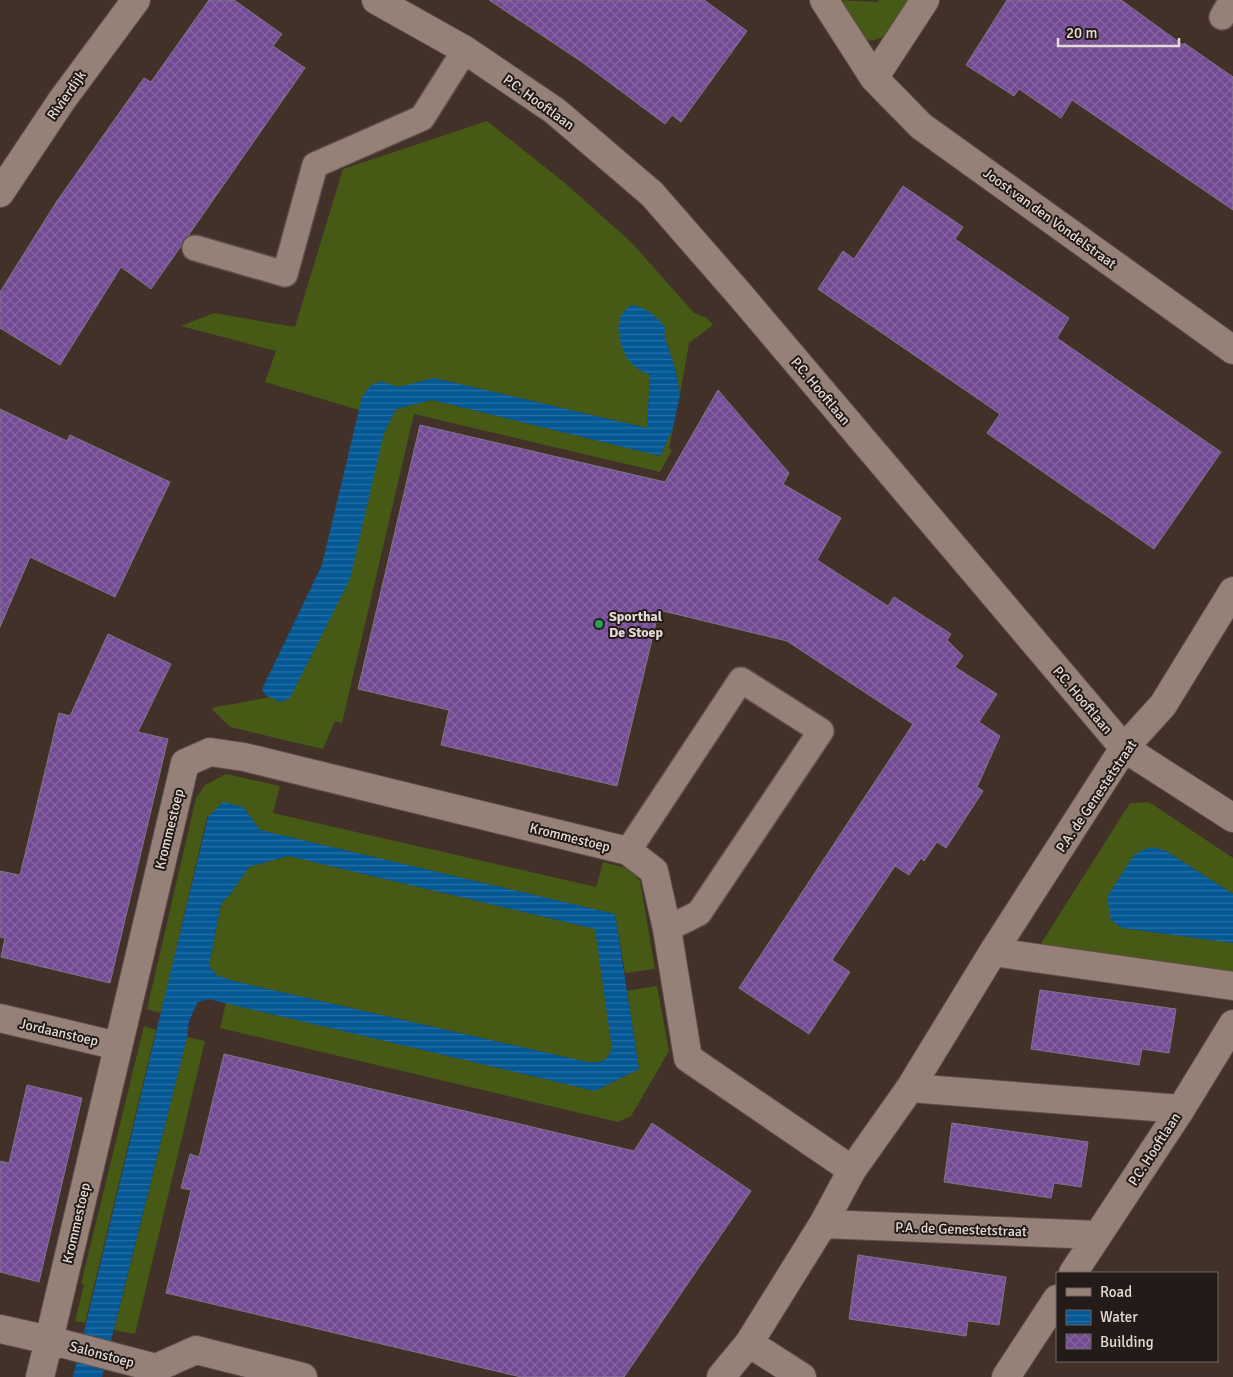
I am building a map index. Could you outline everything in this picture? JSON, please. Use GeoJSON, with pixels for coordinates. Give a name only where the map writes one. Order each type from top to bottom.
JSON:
{"type":"FeatureCollection","features":[{"type":"Feature","properties":{"kind":"street","name":"Rivierdijk"},"geometry":{"type":"LineString","coordinates":[[0,193],[62,100],[136,0]]}},
{"type":"Feature","properties":{"kind":"street","name":"P.C. Hooftlaan"},"geometry":{"type":"LineString","coordinates":[[376,0],[465,50],[555,111],[652,194],[1124,748],[1233,818]]}},
{"type":"Feature","properties":{"kind":"street","name":"Joost van den Vondelstraat"},"geometry":{"type":"LineString","coordinates":[[824,0],[874,78],[921,126],[1233,350]]}},
{"type":"Feature","properties":{"kind":"street"},"geometry":{"type":"LineString","coordinates":[[874,78],[925,0]]}},
{"type":"Feature","properties":{"kind":"street","name":"P.A. de Genestetstraat"},"geometry":{"type":"LineString","coordinates":[[720,1377],[749,1344],[823,1224],[852,1170],[910,1088],[993,952],[1124,748],[1162,705],[1233,591]]}},
{"type":"Feature","properties":{"kind":"street","name":"Krommestoep"},"geometry":{"type":"LineString","coordinates":[[49,1340],[185,763],[210,752],[244,757],[628,851],[654,871],[667,929],[688,1058],[852,1170]]}},
{"type":"Feature","properties":{"kind":"street"},"geometry":{"type":"LineString","coordinates":[[993,952],[1233,986]]}},
{"type":"Feature","properties":{"kind":"street","name":"Jordaanstoep"},"geometry":{"type":"LineString","coordinates":[[0,1018],[118,1046]]}},
{"type":"Feature","properties":{"kind":"street","name":"P.C. Hooftlaan"},"geometry":{"type":"LineString","coordinates":[[1074,1272],[1181,1108],[1233,1024]]}},
{"type":"Feature","properties":{"kind":"street"},"geometry":{"type":"LineString","coordinates":[[910,1088],[1181,1108]]}},
{"type":"Feature","properties":{"kind":"street","name":"P.A. de Genestetstraat"},"geometry":{"type":"LineString","coordinates":[[823,1224],[1098,1235]]}},
{"type":"Feature","properties":{"kind":"street"},"geometry":{"type":"LineString","coordinates":[[1006,1377],[1056,1301]]}},
{"type":"Feature","properties":{"kind":"street","name":"Salonstoep"},"geometry":{"type":"LineString","coordinates":[[0,1329],[49,1340],[154,1372]]}},
{"type":"Feature","properties":{"kind":"street"},"geometry":{"type":"LineString","coordinates":[[40,1377],[49,1340]]}},
{"type":"Feature","properties":{"kind":"street"},"geometry":{"type":"LineString","coordinates":[[749,1344],[802,1377]]}},
{"type":"Feature","properties":{"kind":"street"},"geometry":{"type":"LineString","coordinates":[[154,1372],[196,1350],[303,1377]]}},
{"type":"Feature","properties":{"kind":"lane"},"geometry":{"type":"LineString","coordinates":[[195,248],[285,274],[316,165],[422,118],[465,50]]}},
{"type":"Feature","properties":{"kind":"lane","name":"Krommestoep"},"geometry":{"type":"LineString","coordinates":[[628,851],[741,680],[821,731],[699,913],[667,929]]}},
{"type":"Feature","properties":{"kind":"green space"},"geometry":{"type":"Polygon","coordinates":[[[836,0],[877,2],[879,0],[908,0],[886,36],[864,41],[836,0]]]}},
{"type":"Feature","properties":{"kind":"green space"},"geometry":{"type":"Polygon","coordinates":[[[487,121],[565,183],[632,243],[694,313],[707,318],[713,325],[689,343],[680,395],[675,368],[664,335],[638,369],[650,375],[647,428],[434,378],[398,387],[381,381],[362,397],[359,410],[265,382],[276,351],[181,326],[214,313],[295,327],[343,169],[487,121]]]}},
{"type":"Feature","properties":{"kind":"green space"},"geometry":{"type":"Polygon","coordinates":[[[432,400],[660,456],[673,428],[669,448],[672,450],[660,472],[414,414],[342,723],[335,721],[323,749],[230,727],[211,708],[271,697],[281,702],[384,433],[396,409],[432,400]]]}},
{"type":"Feature","properties":{"kind":"green space"},"geometry":{"type":"Polygon","coordinates":[[[226,774],[280,786],[273,813],[596,887],[603,862],[629,869],[640,881],[655,969],[625,973],[615,914],[260,830],[243,807],[207,817],[161,1013],[147,1009],[196,798],[205,785],[226,774]]]}},
{"type":"Feature","properties":{"kind":"green space"},"geometry":{"type":"Polygon","coordinates":[[[1149,802],[1233,858],[1233,894],[1166,851],[1111,920],[1122,928],[1233,943],[1233,972],[1040,945],[1130,803],[1149,802]]]}},
{"type":"Feature","properties":{"kind":"green space"},"geometry":{"type":"Polygon","coordinates":[[[288,856],[595,929],[612,1049],[610,1054],[605,1060],[587,1062],[233,981],[216,975],[209,965],[221,904],[249,867],[288,856]]]}},
{"type":"Feature","properties":{"kind":"green space"},"geometry":{"type":"Polygon","coordinates":[[[657,986],[669,1051],[631,1116],[618,1122],[220,1028],[226,1003],[595,1091],[639,1069],[627,991],[657,986]]]}},
{"type":"Feature","properties":{"kind":"green space"},"geometry":{"type":"Polygon","coordinates":[[[144,1026],[156,1030],[85,1323],[75,1321],[84,1285],[81,1284],[144,1026]]]}},
{"type":"Feature","properties":{"kind":"green space"},"geometry":{"type":"Polygon","coordinates":[[[187,1037],[205,1041],[135,1334],[114,1330],[187,1037]]]}},
{"type":"Feature","properties":{"kind":"water"},"geometry":{"type":"Polygon","coordinates":[[[633,305],[651,314],[666,328],[664,335],[675,368],[680,395],[673,428],[660,456],[432,400],[396,409],[384,433],[350,579],[290,698],[281,702],[265,695],[262,689],[322,565],[362,397],[370,386],[381,381],[398,387],[434,378],[647,428],[650,375],[630,362],[621,345],[618,329],[622,315],[626,309],[633,305]]]}},
{"type":"Feature","properties":{"kind":"water"},"geometry":{"type":"Polygon","coordinates":[[[223,802],[243,807],[260,830],[615,914],[639,1069],[595,1091],[208,999],[197,1003],[189,1021],[187,1037],[102,1377],[73,1377],[208,817],[223,802]],[[288,856],[249,867],[221,904],[209,965],[216,975],[233,981],[587,1062],[596,1062],[605,1060],[612,1049],[595,929],[288,856]]]}},
{"type":"Feature","properties":{"kind":"water"},"geometry":{"type":"Polygon","coordinates":[[[1152,847],[1166,851],[1233,894],[1233,943],[1122,928],[1111,920],[1107,897],[1134,855],[1152,847]]]}},
{"type":"Feature","properties":{"kind":"building"},"geometry":{"type":"Polygon","coordinates":[[[209,0],[234,0],[282,34],[273,46],[305,68],[151,289],[121,267],[60,365],[0,328],[0,292],[57,201],[144,78],[151,82],[209,0]]]}},
{"type":"Feature","properties":{"kind":"building"},"geometry":{"type":"Polygon","coordinates":[[[489,0],[704,0],[747,31],[681,122],[672,115],[665,124],[582,62],[489,0]]]}},
{"type":"Feature","properties":{"kind":"building"},"geometry":{"type":"Polygon","coordinates":[[[1007,0],[1121,0],[1183,45],[1184,43],[1233,77],[1233,210],[1072,100],[1061,118],[1019,89],[1014,96],[966,65],[1007,0]]]}},
{"type":"Feature","properties":{"kind":"building"},"geometry":{"type":"Polygon","coordinates":[[[903,186],[963,227],[955,239],[1069,318],[1057,338],[1221,452],[1154,549],[987,433],[1000,414],[818,289],[843,251],[854,259],[903,186]]]}},
{"type":"Feature","properties":{"kind":"building"},"geometry":{"type":"Polygon","coordinates":[[[718,390],[789,473],[783,484],[841,518],[817,560],[888,606],[894,597],[951,634],[947,640],[963,656],[955,667],[997,694],[979,722],[1000,736],[977,787],[983,791],[946,848],[937,842],[924,861],[921,858],[909,875],[895,866],[832,960],[850,972],[809,1034],[739,988],[913,724],[787,641],[659,610],[617,786],[441,745],[449,710],[358,689],[420,425],[665,482],[718,390]]]}},
{"type":"Feature","properties":{"kind":"building"},"geometry":{"type":"Polygon","coordinates":[[[0,409],[67,441],[70,435],[170,482],[115,597],[30,557],[0,627],[0,409]]]}},
{"type":"Feature","properties":{"kind":"building"},"geometry":{"type":"Polygon","coordinates":[[[108,634],[171,664],[138,732],[168,739],[110,983],[1,957],[5,938],[0,937],[0,871],[20,875],[59,713],[70,716],[108,634]]]}},
{"type":"Feature","properties":{"kind":"building"},"geometry":{"type":"Polygon","coordinates":[[[1040,990],[1176,1009],[1169,1053],[1142,1049],[1139,1065],[1031,1049],[1040,990]]]}},
{"type":"Feature","properties":{"kind":"building"},"geometry":{"type":"Polygon","coordinates":[[[224,1054],[634,1151],[652,1123],[751,1191],[624,1377],[521,1377],[166,1293],[191,1190],[181,1188],[190,1154],[199,1157],[224,1054]]]}},
{"type":"Feature","properties":{"kind":"building"},"geometry":{"type":"Polygon","coordinates":[[[27,1085],[82,1098],[39,1282],[0,1272],[0,1161],[9,1163],[27,1085]]]}},
{"type":"Feature","properties":{"kind":"building"},"geometry":{"type":"Polygon","coordinates":[[[952,1123],[1088,1142],[1081,1187],[1054,1183],[1051,1198],[944,1182],[952,1123]]]}},
{"type":"Feature","properties":{"kind":"building"},"geometry":{"type":"Polygon","coordinates":[[[858,1255],[1006,1277],[999,1325],[968,1321],[966,1336],[849,1319],[858,1255]]]}},
{"type":"Feature","properties":{"kind":"place","name":"Sporthal De Stoep"},"geometry":{"type":"Point","coordinates":[599,624]}}]}
